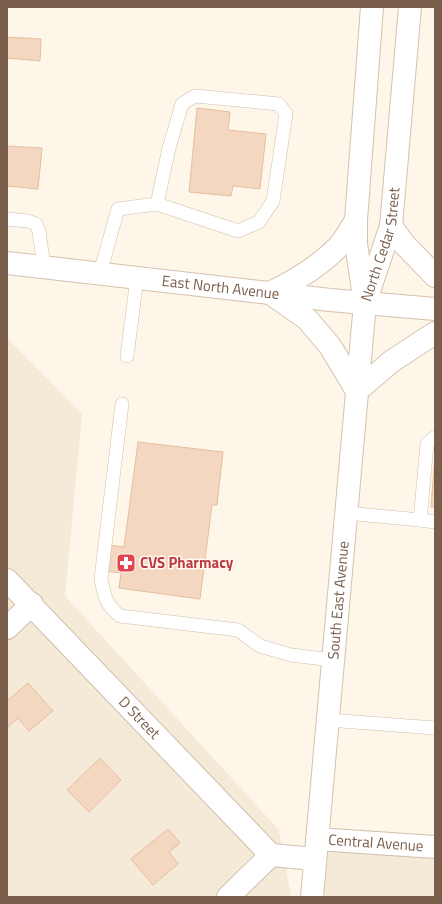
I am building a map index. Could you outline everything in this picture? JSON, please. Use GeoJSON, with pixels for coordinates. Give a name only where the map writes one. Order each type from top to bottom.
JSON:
{"type":"FeatureCollection","features":[{"type":"Feature","properties":{"kind":"main road","name":"North Cedar Street"},"geometry":{"type":"LineString","coordinates":[[365,303],[356,244],[356,220],[372,7]]}},
{"type":"Feature","properties":{"kind":"main road","name":"North Cedar Street"},"geometry":{"type":"LineString","coordinates":[[365,303],[391,226],[410,7]]}},
{"type":"Feature","properties":{"kind":"main road"},"geometry":{"type":"LineString","coordinates":[[356,220],[340,245],[325,259],[295,280],[270,293],[307,319],[330,346],[357,391],[392,361],[435,333]]}},
{"type":"Feature","properties":{"kind":"main road"},"geometry":{"type":"LineString","coordinates":[[391,226],[404,244],[435,276]]}},
{"type":"Feature","properties":{"kind":"main road","name":"East North Avenue"},"geometry":{"type":"LineString","coordinates":[[7,263],[270,293],[435,309]]}},
{"type":"Feature","properties":{"kind":"main road","name":"South East Avenue"},"geometry":{"type":"LineString","coordinates":[[312,897],[365,303]]}},
{"type":"Feature","properties":{"kind":"main road","name":"D Street"},"geometry":{"type":"LineString","coordinates":[[7,580],[32,604],[271,855]]}},
{"type":"Feature","properties":{"kind":"main road"},"geometry":{"type":"LineString","coordinates":[[7,628],[32,604]]}},
{"type":"Feature","properties":{"kind":"main road","name":"Central Avenue"},"geometry":{"type":"LineString","coordinates":[[271,855],[316,849],[435,847]]}},
{"type":"Feature","properties":{"kind":"main road"},"geometry":{"type":"LineString","coordinates":[[228,897],[271,855]]}},
{"type":"Feature","properties":{"kind":"lane"},"geometry":{"type":"LineString","coordinates":[[100,274],[118,209],[157,204],[238,231],[259,222],[273,201],[286,114],[278,104],[195,96],[182,104],[169,148],[157,204]]}},
{"type":"Feature","properties":{"kind":"lane"},"geometry":{"type":"LineString","coordinates":[[7,219],[28,221],[36,224],[39,231],[44,267]]}},
{"type":"Feature","properties":{"kind":"lane"},"geometry":{"type":"LineString","coordinates":[[127,356],[137,278]]}},
{"type":"Feature","properties":{"kind":"lane"},"geometry":{"type":"LineString","coordinates":[[122,404],[101,578],[105,599],[111,609],[120,616],[238,630],[260,646],[291,655],[333,660]]}},
{"type":"Feature","properties":{"kind":"lane"},"geometry":{"type":"LineString","coordinates":[[420,520],[427,444],[435,438]]}},
{"type":"Feature","properties":{"kind":"lane"},"geometry":{"type":"LineString","coordinates":[[346,513],[435,522]]}},
{"type":"Feature","properties":{"kind":"lane"},"geometry":{"type":"LineString","coordinates":[[328,720],[435,728]]}},
{"type":"Feature","properties":{"kind":"shaded area"},"geometry":{"type":"Polygon","coordinates":[[[7,338],[82,414],[65,596],[279,830],[291,897],[7,897],[7,338]]]}},
{"type":"Feature","properties":{"kind":"shaded area"},"geometry":{"type":"Polygon","coordinates":[[[324,850],[435,858],[435,897],[320,897],[324,850]]]}},
{"type":"Feature","properties":{"kind":"building"},"geometry":{"type":"Polygon","coordinates":[[[7,37],[41,39],[40,61],[7,58],[7,37]]]}},
{"type":"Feature","properties":{"kind":"building"},"geometry":{"type":"Polygon","coordinates":[[[197,108],[230,112],[228,130],[266,134],[260,189],[233,186],[231,196],[189,192],[197,108]]]}},
{"type":"Feature","properties":{"kind":"building"},"geometry":{"type":"Polygon","coordinates":[[[7,146],[42,148],[38,189],[7,186],[7,146]]]}},
{"type":"Feature","properties":{"kind":"building","name":"CVS Pharmacy"},"geometry":{"type":"Polygon","coordinates":[[[138,442],[223,452],[217,505],[212,505],[200,599],[119,588],[121,573],[105,571],[108,545],[124,547],[138,442]]]}},
{"type":"Feature","properties":{"kind":"building"},"geometry":{"type":"Polygon","coordinates":[[[435,455],[435,507],[431,507],[435,455]]]}},
{"type":"Feature","properties":{"kind":"building"},"geometry":{"type":"Polygon","coordinates":[[[28,683],[53,711],[29,731],[18,718],[7,728],[7,701],[28,683]]]}},
{"type":"Feature","properties":{"kind":"building"},"geometry":{"type":"Polygon","coordinates":[[[100,758],[121,780],[89,812],[67,790],[100,758]]]}},
{"type":"Feature","properties":{"kind":"building"},"geometry":{"type":"Polygon","coordinates":[[[168,829],[180,843],[169,852],[178,864],[153,885],[131,859],[168,829]]]}},
{"type":"Feature","properties":{"kind":"place","name":"CVS Pharmacy"},"geometry":{"type":"Point","coordinates":[126,563]}}]}
